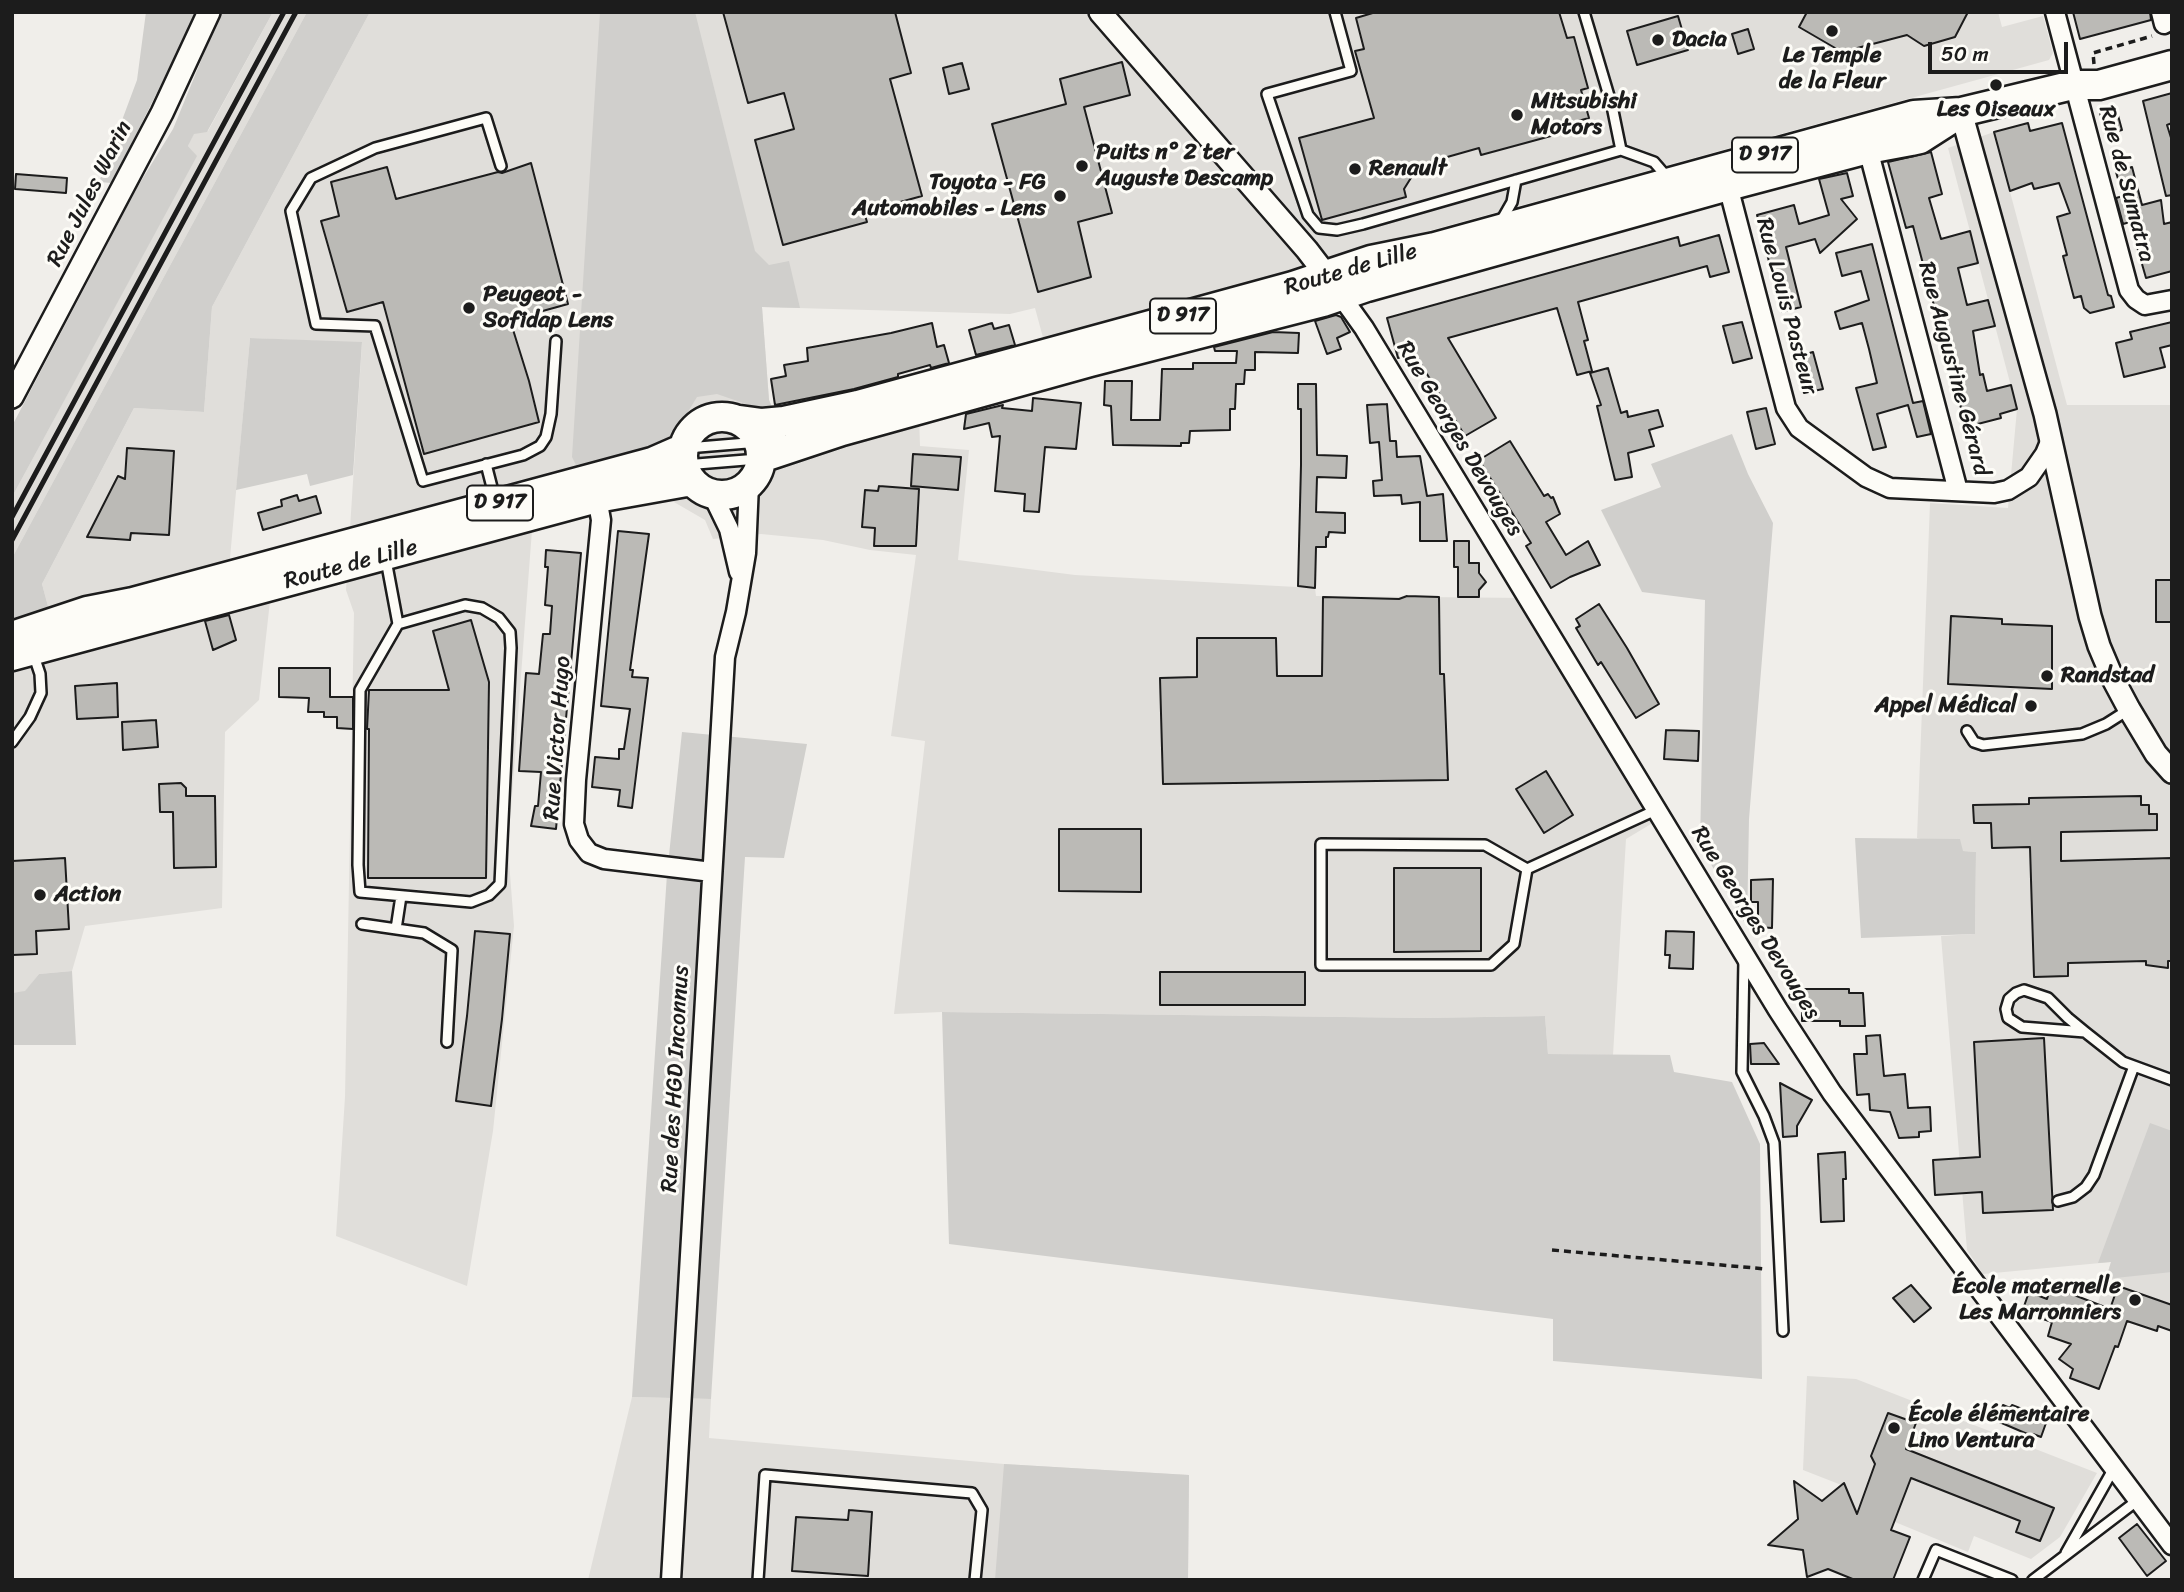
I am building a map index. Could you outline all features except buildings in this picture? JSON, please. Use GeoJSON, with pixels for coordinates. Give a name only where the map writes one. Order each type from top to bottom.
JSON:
{"type":"FeatureCollection","features":[{"type":"Feature","properties":{"kind":"main road","name":"Route de Lille"},"geometry":{"type":"LineString","coordinates":[[2073,85],[2095,66],[2163,29]]}},
{"type":"Feature","properties":{"kind":"main road","name":"Route de Lille"},"geometry":{"type":"LineString","coordinates":[[760,450],[842,431],[1090,362],[1326,289],[1371,260],[1435,247],[1914,115],[1961,112],[2073,85],[2099,85],[2172,65]]}},
{"type":"Feature","properties":{"kind":"main road","name":"Route de Lille"},"geometry":{"type":"LineString","coordinates":[[740,420],[762,423],[784,421],[858,405],[1039,356],[1622,216],[1869,144],[1886,148],[1920,139],[1961,112]]}},
{"type":"Feature","properties":{"kind":"main road"},"geometry":{"type":"LineString","coordinates":[[722,416],[740,420],[748,426],[760,450],[760,468],[749,484],[732,494],[693,472],[691,432],[705,420],[722,416]]}},
{"type":"Feature","properties":{"kind":"main road","name":"Route de Lille"},"geometry":{"type":"LineString","coordinates":[[24,642],[374,558],[652,462],[693,472]]}},
{"type":"Feature","properties":{"kind":"main road","name":"Route de Lille"},"geometry":{"type":"LineString","coordinates":[[24,642],[86,611],[133,602],[315,553],[693,472]]}},
{"type":"Feature","properties":{"kind":"street","name":"Rue Jules Warin"},"geometry":{"type":"LineString","coordinates":[[12,397],[162,113],[209,12]]}},
{"type":"Feature","properties":{"kind":"street"},"geometry":{"type":"LineString","coordinates":[[1100,12],[1313,239],[1326,289]]}},
{"type":"Feature","properties":{"kind":"street"},"geometry":{"type":"LineString","coordinates":[[2054,12],[2073,85]]}},
{"type":"Feature","properties":{"kind":"street","name":"Rue de Sumatra"},"geometry":{"type":"LineString","coordinates":[[2073,85],[2129,290],[2145,305],[2172,300]]}},
{"type":"Feature","properties":{"kind":"street"},"geometry":{"type":"LineString","coordinates":[[1961,112],[2031,362],[2090,616],[2113,679],[2157,754],[2172,772]]}},
{"type":"Feature","properties":{"kind":"street","name":"Rue Augustine Gérard"},"geometry":{"type":"LineString","coordinates":[[1869,144],[1958,491],[1994,493],[2017,486],[2036,469],[2050,442]]}},
{"type":"Feature","properties":{"kind":"street","name":"Rue Louis Pasteur"},"geometry":{"type":"LineString","coordinates":[[1728,186],[1786,408],[1799,428],[1879,484],[1891,488],[1958,491]]}},
{"type":"Feature","properties":{"kind":"street","name":"Rue Georges Devouges"},"geometry":{"type":"LineString","coordinates":[[1326,289],[1364,328],[1656,810],[1832,1093],[2172,1545]]}},
{"type":"Feature","properties":{"kind":"street","name":"Rue des HGD Inconnus"},"geometry":{"type":"LineString","coordinates":[[693,472],[729,530],[741,582]]}},
{"type":"Feature","properties":{"kind":"street","name":"Rue des HGD Inconnus"},"geometry":{"type":"LineString","coordinates":[[671,1580],[725,657],[746,553],[749,484]]}},
{"type":"Feature","properties":{"kind":"street","name":"Rue Victor Hugo"},"geometry":{"type":"LineString","coordinates":[[607,491],[601,520],[574,824],[579,840],[589,853],[604,859],[712,872]]}},
{"type":"Feature","properties":{"kind":"lane"},"geometry":{"type":"LineString","coordinates":[[1335,12],[1351,71],[1268,94],[1313,239],[1621,150],[1654,162],[1670,181]]}},
{"type":"Feature","properties":{"kind":"lane"},"geometry":{"type":"LineString","coordinates":[[1584,12],[1612,106],[1621,150]]}},
{"type":"Feature","properties":{"kind":"lane"},"geometry":{"type":"LineString","coordinates":[[2073,85],[2096,75],[2172,54]]}},
{"type":"Feature","properties":{"kind":"lane"},"geometry":{"type":"LineString","coordinates":[[1916,126],[1961,112]]}},
{"type":"Feature","properties":{"kind":"lane"},"geometry":{"type":"LineString","coordinates":[[501,166],[486,117],[375,149],[311,178],[291,211],[316,324],[375,326],[423,481],[523,455],[540,446],[546,437],[551,414],[556,341]]}},
{"type":"Feature","properties":{"kind":"lane"},"geometry":{"type":"LineString","coordinates":[[1622,216],[1641,199],[1869,144]]}},
{"type":"Feature","properties":{"kind":"lane"},"geometry":{"type":"LineString","coordinates":[[1498,229],[1512,202],[1516,180]]}},
{"type":"Feature","properties":{"kind":"lane"},"geometry":{"type":"LineString","coordinates":[[1404,266],[1556,224],[1571,209]]}},
{"type":"Feature","properties":{"kind":"lane"},"geometry":{"type":"LineString","coordinates":[[1326,289],[1362,275]]}},
{"type":"Feature","properties":{"kind":"lane"},"geometry":{"type":"LineString","coordinates":[[1090,362],[1104,347],[1296,295]]}},
{"type":"Feature","properties":{"kind":"lane"},"geometry":{"type":"LineString","coordinates":[[852,416],[1019,368],[1039,356]]}},
{"type":"Feature","properties":{"kind":"lane"},"geometry":{"type":"LineString","coordinates":[[642,477],[693,472],[760,450],[789,435]]}},
{"type":"Feature","properties":{"kind":"lane"},"geometry":{"type":"LineString","coordinates":[[693,472],[760,450]]}},
{"type":"Feature","properties":{"kind":"lane"},"geometry":{"type":"LineString","coordinates":[[486,464],[499,514]]}},
{"type":"Feature","properties":{"kind":"lane"},"geometry":{"type":"LineString","coordinates":[[62,633],[294,569],[315,553]]}},
{"type":"Feature","properties":{"kind":"lane"},"geometry":{"type":"LineString","coordinates":[[374,558],[398,624]]}},
{"type":"Feature","properties":{"kind":"lane"},"geometry":{"type":"LineString","coordinates":[[465,605],[482,608],[499,618],[510,632],[500,884],[489,895],[471,902],[360,892],[359,690],[398,624],[465,605]]}},
{"type":"Feature","properties":{"kind":"lane"},"geometry":{"type":"LineString","coordinates":[[12,742],[30,717],[41,693],[40,674],[24,642]]}},
{"type":"Feature","properties":{"kind":"lane"},"geometry":{"type":"LineString","coordinates":[[1967,731],[1974,742],[1983,745],[2082,734],[2106,724],[2129,709]]}},
{"type":"Feature","properties":{"kind":"lane"},"geometry":{"type":"LineString","coordinates":[[1527,869],[1656,810]]}},
{"type":"Feature","properties":{"kind":"lane"},"geometry":{"type":"LineString","coordinates":[[1321,844],[1485,845],[1527,869],[1514,944],[1491,965],[1321,965],[1321,844]]}},
{"type":"Feature","properties":{"kind":"lane"},"geometry":{"type":"LineString","coordinates":[[396,929],[401,896]]}},
{"type":"Feature","properties":{"kind":"lane"},"geometry":{"type":"LineString","coordinates":[[362,924],[424,933],[452,950],[447,1042]]}},
{"type":"Feature","properties":{"kind":"lane"},"geometry":{"type":"LineString","coordinates":[[1744,953],[1742,1072],[1774,1143],[1783,1331]]}},
{"type":"Feature","properties":{"kind":"lane"},"geometry":{"type":"LineString","coordinates":[[2085,1032],[2022,1027],[2008,1018],[2006,1009],[2009,999],[2024,990],[2048,998],[2123,1062],[2172,1080]]}},
{"type":"Feature","properties":{"kind":"lane"},"geometry":{"type":"LineString","coordinates":[[2058,1201],[2073,1197],[2086,1187],[2094,1175],[2134,1066]]}},
{"type":"Feature","properties":{"kind":"lane"},"geometry":{"type":"LineString","coordinates":[[2063,1558],[2113,1468]]}},
{"type":"Feature","properties":{"kind":"lane"},"geometry":{"type":"LineString","coordinates":[[758,1580],[765,1475],[972,1493],[982,1510],[975,1580]]}},
{"type":"Feature","properties":{"kind":"lane"},"geometry":{"type":"LineString","coordinates":[[2032,1580],[2138,1500]]}},
{"type":"Feature","properties":{"kind":"lane"},"geometry":{"type":"LineString","coordinates":[[1923,1580],[1936,1550],[2012,1580]]}},
{"type":"Feature","properties":{"kind":"path"},"geometry":{"type":"LineString","coordinates":[[2095,66],[2093,53],[2163,29]]}},
{"type":"Feature","properties":{"kind":"path"},"geometry":{"type":"LineString","coordinates":[[1552,1250],[1780,1270]]}},
{"type":"Feature","properties":{"kind":"shaded area"},"geometry":{"type":"Polygon","coordinates":[[[146,12],[197,12],[112,183],[99,182],[137,80],[146,12]]]}},
{"type":"Feature","properties":{"kind":"shaded area"},"geometry":{"type":"Polygon","coordinates":[[[221,12],[273,12],[207,132],[194,134],[188,146],[197,156],[12,497],[12,426],[138,186],[173,129],[221,12]]]}},
{"type":"Feature","properties":{"kind":"shaded area"},"geometry":{"type":"Polygon","coordinates":[[[273,12],[307,12],[12,558],[12,497],[196,156],[188,146],[194,133],[208,131],[273,12]]]}},
{"type":"Feature","properties":{"kind":"shaded area"},"geometry":{"type":"Polygon","coordinates":[[[307,12],[370,12],[212,307],[204,412],[134,408],[42,584],[49,610],[12,621],[12,558],[307,12]]]}},
{"type":"Feature","properties":{"kind":"shaded area"},"geometry":{"type":"Polygon","coordinates":[[[370,12],[1998,12],[2002,27],[2043,16],[2053,53],[2049,60],[1349,253],[1245,287],[1045,345],[1035,308],[1010,314],[762,307],[769,400],[795,459],[919,416],[920,446],[969,450],[958,560],[1075,575],[1315,588],[1316,596],[1527,598],[1661,818],[1626,839],[1613,1055],[1548,1054],[1545,1016],[1424,1018],[942,1012],[894,1014],[925,741],[891,736],[916,555],[870,550],[823,540],[761,534],[713,539],[705,520],[667,498],[532,530],[508,848],[514,926],[493,1131],[467,1286],[336,1236],[345,1097],[354,613],[346,590],[362,343],[250,338],[230,558],[236,607],[270,601],[259,700],[225,732],[222,908],[85,926],[72,971],[39,974],[25,992],[12,993],[12,672],[71,658],[49,610],[42,584],[134,408],[204,412],[212,307],[370,12]]]}},
{"type":"Feature","properties":{"kind":"shaded area"},"geometry":{"type":"Polygon","coordinates":[[[600,12],[695,12],[755,251],[769,265],[789,261],[800,308],[762,307],[769,400],[775,414],[717,394],[697,397],[667,446],[576,465],[572,457],[600,12]]]}},
{"type":"Feature","properties":{"kind":"shaded area"},"geometry":{"type":"Polygon","coordinates":[[[1994,132],[2067,405],[2172,405],[2172,1331],[2159,1326],[2157,1331],[2127,1321],[2118,1347],[2087,1337],[2111,1262],[1983,1274],[1967,1250],[1941,936],[1975,934],[1976,852],[1917,838],[1930,503],[2008,508],[2017,409],[1948,148],[1994,132]]]}},
{"type":"Feature","properties":{"kind":"shaded area"},"geometry":{"type":"Polygon","coordinates":[[[250,338],[362,342],[353,475],[310,486],[307,474],[236,490],[250,338]]]}},
{"type":"Feature","properties":{"kind":"shaded area"},"geometry":{"type":"Polygon","coordinates":[[[1732,434],[1748,474],[1773,523],[1749,819],[1747,927],[1700,845],[1705,600],[1642,592],[1601,510],[1661,487],[1651,464],[1732,434]]]}},
{"type":"Feature","properties":{"kind":"shaded area"},"geometry":{"type":"Polygon","coordinates":[[[682,732],[807,744],[784,858],[745,857],[711,1399],[632,1397],[667,874],[682,732]]]}},
{"type":"Feature","properties":{"kind":"shaded area"},"geometry":{"type":"Polygon","coordinates":[[[1855,838],[1960,839],[1963,851],[1976,852],[1975,934],[1861,938],[1855,838]]]}},
{"type":"Feature","properties":{"kind":"shaded area"},"geometry":{"type":"Polygon","coordinates":[[[72,971],[76,1045],[12,1045],[12,993],[25,991],[39,974],[72,971]]]}},
{"type":"Feature","properties":{"kind":"shaded area"},"geometry":{"type":"Polygon","coordinates":[[[942,1012],[1424,1018],[1545,1016],[1548,1054],[1670,1055],[1674,1072],[1732,1082],[1760,1144],[1762,1379],[1553,1361],[1553,1319],[949,1244],[942,1012]]]}},
{"type":"Feature","properties":{"kind":"shaded area"},"geometry":{"type":"Polygon","coordinates":[[[2150,1123],[2172,1131],[2172,1272],[2106,1279],[2111,1262],[2098,1263],[2150,1123]]]}},
{"type":"Feature","properties":{"kind":"shaded area","name":"École élémentaire Lino Ventura"},"geometry":{"type":"Polygon","coordinates":[[[1807,1376],[1856,1379],[2097,1473],[2060,1537],[2031,1559],[1974,1536],[1968,1552],[1895,1522],[1891,1530],[1854,1515],[1844,1486],[1803,1470],[1807,1376]]]}},
{"type":"Feature","properties":{"kind":"shaded area"},"geometry":{"type":"Polygon","coordinates":[[[632,1397],[711,1399],[709,1438],[1004,1464],[1189,1475],[1188,1580],[588,1580],[632,1397]]]}},
{"type":"Feature","properties":{"kind":"shaded area"},"geometry":{"type":"Polygon","coordinates":[[[1004,1464],[1189,1475],[1188,1580],[995,1580],[1004,1464]]]}},
{"type":"Feature","properties":{"kind":"railway"},"geometry":{"type":"LineString","coordinates":[[12,517],[284,12]]}},
{"type":"Feature","properties":{"kind":"railway"},"geometry":{"type":"LineString","coordinates":[[12,540],[296,12]]}},
{"type":"Feature","properties":{"kind":"place","name":"Le Temple de la Fleur"},"geometry":{"type":"Point","coordinates":[1832,31]}},
{"type":"Feature","properties":{"kind":"place","name":"Dacia"},"geometry":{"type":"Point","coordinates":[1658,40]}},
{"type":"Feature","properties":{"kind":"place","name":"Les Oiseaux"},"geometry":{"type":"Point","coordinates":[1996,85]}},
{"type":"Feature","properties":{"kind":"place","name":"Mitsubishi Motors"},"geometry":{"type":"Point","coordinates":[1517,115]}},
{"type":"Feature","properties":{"kind":"place","name":"Puits n° 2 ter Auguste Descamp"},"geometry":{"type":"Point","coordinates":[1082,166]}},
{"type":"Feature","properties":{"kind":"place","name":"Renault"},"geometry":{"type":"Point","coordinates":[1355,169]}},
{"type":"Feature","properties":{"kind":"place","name":"Toyota - FG Automobiles - Lens"},"geometry":{"type":"Point","coordinates":[1060,196]}},
{"type":"Feature","properties":{"kind":"place","name":"Peugeot - Sofidap Lens"},"geometry":{"type":"Point","coordinates":[469,308]}},
{"type":"Feature","properties":{"kind":"place","name":"Randstad"},"geometry":{"type":"Point","coordinates":[2047,676]}},
{"type":"Feature","properties":{"kind":"place","name":"Appel Médical"},"geometry":{"type":"Point","coordinates":[2031,706]}},
{"type":"Feature","properties":{"kind":"place","name":"Action"},"geometry":{"type":"Point","coordinates":[40,895]}},
{"type":"Feature","properties":{"kind":"place","name":"École maternelle Les Marronniers"},"geometry":{"type":"Point","coordinates":[2135,1300]}},
{"type":"Feature","properties":{"kind":"place","name":"École élémentaire Lino Ventura"},"geometry":{"type":"Point","coordinates":[1894,1428]}}]}
